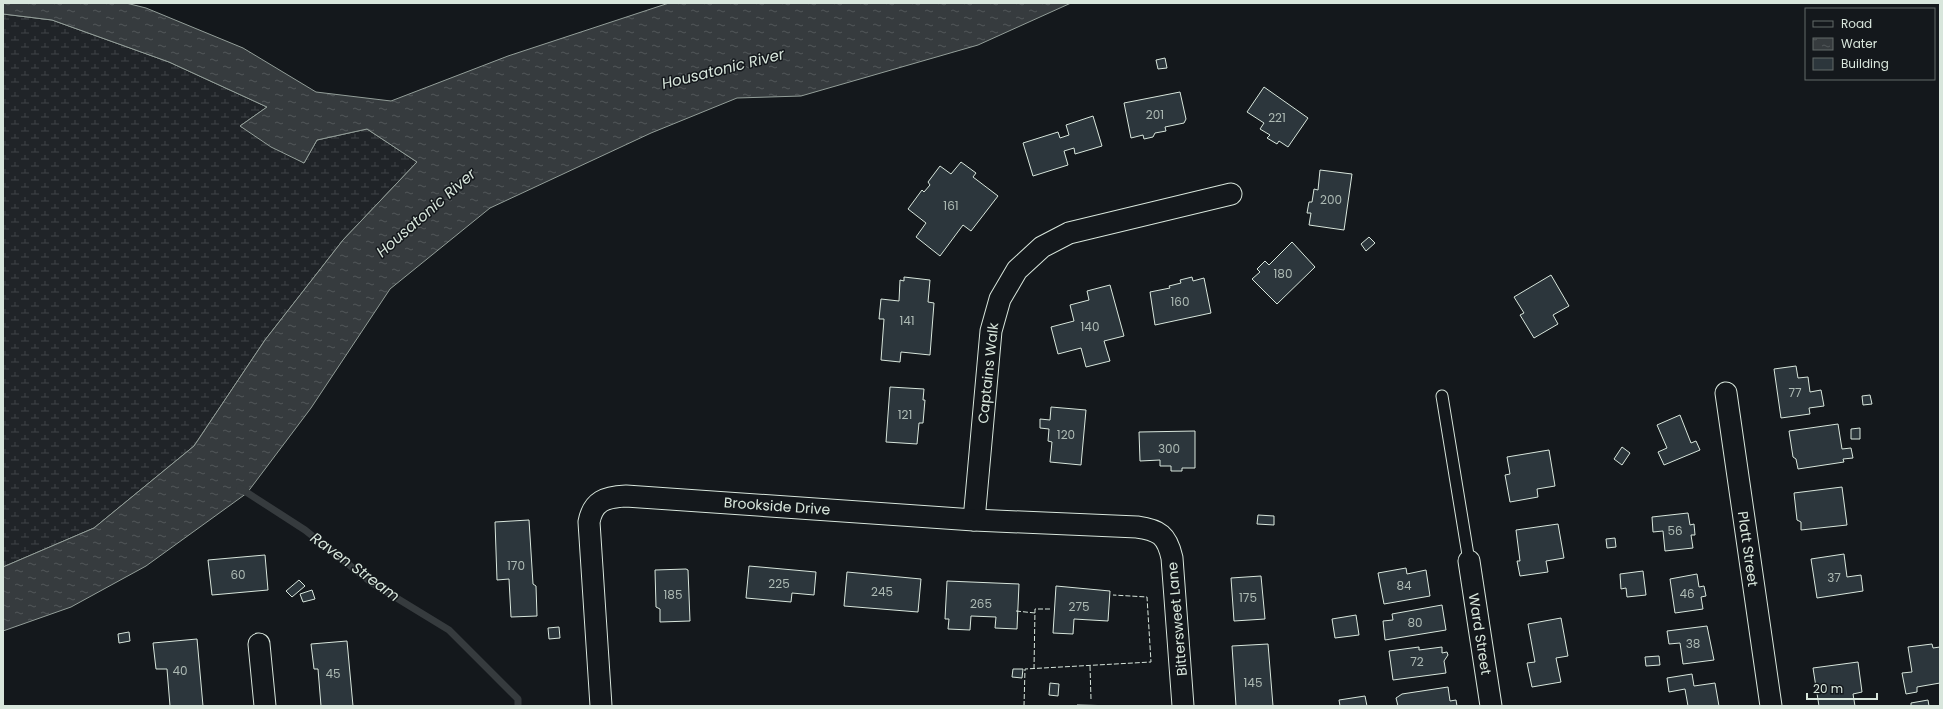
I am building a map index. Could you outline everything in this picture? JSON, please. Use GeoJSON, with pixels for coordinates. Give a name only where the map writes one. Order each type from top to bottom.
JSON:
{"type":"FeatureCollection","features":[{"type":"Feature","properties":{"kind":"street","name":"Captains Walk"},"geometry":{"type":"LineString","coordinates":[[974,520],[990,332],[1000,299],[1017,270],[1042,247],[1069,233],[1231,194]]}},
{"type":"Feature","properties":{"kind":"street","name":"Platt Street"},"geometry":{"type":"LineString","coordinates":[[1726,392],[1771,706]]}},
{"type":"Feature","properties":{"kind":"street","name":"Brookside Drive"},"geometry":{"type":"LineString","coordinates":[[601,706],[588,530],[591,514],[600,502],[616,496],[974,520],[1137,527],[1155,530],[1162,534]]}},
{"type":"Feature","properties":{"kind":"street","name":"Bittersweet Lane"},"geometry":{"type":"LineString","coordinates":[[1162,534],[1167,542],[1172,558],[1184,706]]}},
{"type":"Feature","properties":{"kind":"street","name":"Ward Street"},"geometry":{"type":"LineString","coordinates":[[1469,561],[1491,706]]}},
{"type":"Feature","properties":{"kind":"street"},"geometry":{"type":"LineString","coordinates":[[259,644],[265,706]]}},
{"type":"Feature","properties":{"kind":"lane"},"geometry":{"type":"LineString","coordinates":[[1442,396],[1469,561]]}},
{"type":"Feature","properties":{"kind":"green space"},"geometry":{"type":"Polygon","coordinates":[[[3,14],[52,20],[169,62],[267,107],[240,126],[304,163],[317,140],[367,129],[417,162],[343,240],[265,340],[194,446],[94,528],[3,567],[3,14]]]}},
{"type":"Feature","properties":{"kind":"water","name":"Housatonic River"},"geometry":{"type":"Polygon","coordinates":[[[3,3],[126,3],[146,8],[243,48],[316,92],[391,101],[508,56],[669,3],[1071,3],[978,45],[801,96],[737,98],[651,133],[490,208],[390,289],[311,408],[247,493],[146,566],[71,607],[3,631],[3,567],[94,528],[194,446],[265,340],[343,240],[417,162],[367,129],[317,140],[304,163],[271,147],[240,126],[267,107],[169,62],[52,20],[3,14],[3,3]]]}},
{"type":"Feature","properties":{"kind":"building"},"geometry":{"type":"Polygon","coordinates":[[[1165,58],[1167,68],[1158,69],[1156,60],[1165,58]]]}},
{"type":"Feature","properties":{"kind":"building"},"geometry":{"type":"Polygon","coordinates":[[[1264,87],[1308,118],[1288,147],[1279,141],[1277,144],[1267,138],[1270,135],[1260,129],[1264,123],[1247,112],[1264,87]]]}},
{"type":"Feature","properties":{"kind":"building"},"geometry":{"type":"Polygon","coordinates":[[[1180,92],[1186,119],[1184,123],[1165,127],[1166,131],[1155,133],[1153,137],[1144,139],[1143,135],[1131,138],[1124,103],[1180,92]]]}},
{"type":"Feature","properties":{"kind":"building"},"geometry":{"type":"Polygon","coordinates":[[[1093,116],[1102,146],[1075,154],[1074,148],[1064,151],[1068,165],[1033,176],[1023,143],[1058,132],[1060,138],[1069,135],[1066,125],[1093,116]]]}},
{"type":"Feature","properties":{"kind":"building"},"geometry":{"type":"Polygon","coordinates":[[[961,162],[976,173],[973,177],[998,196],[971,231],[963,225],[940,256],[916,237],[926,223],[908,209],[922,190],[924,192],[930,185],[928,182],[940,166],[951,174],[961,162]]]}},
{"type":"Feature","properties":{"kind":"building"},"geometry":{"type":"Polygon","coordinates":[[[1320,170],[1352,174],[1344,230],[1309,225],[1311,213],[1307,213],[1309,202],[1312,202],[1314,189],[1318,190],[1320,170]]]}},
{"type":"Feature","properties":{"kind":"building"},"geometry":{"type":"Polygon","coordinates":[[[1369,237],[1375,243],[1366,251],[1361,244],[1369,237]]]}},
{"type":"Feature","properties":{"kind":"building"},"geometry":{"type":"Polygon","coordinates":[[[1292,242],[1315,267],[1277,304],[1252,279],[1260,272],[1257,269],[1265,261],[1269,265],[1292,242]]]}},
{"type":"Feature","properties":{"kind":"building"},"geometry":{"type":"Polygon","coordinates":[[[1551,275],[1569,306],[1553,315],[1558,324],[1534,338],[1520,315],[1524,313],[1514,297],[1551,275]]]}},
{"type":"Feature","properties":{"kind":"building"},"geometry":{"type":"Polygon","coordinates":[[[904,277],[930,280],[928,302],[934,303],[930,355],[901,352],[900,362],[881,360],[884,319],[879,319],[881,299],[899,301],[900,280],[904,281],[904,277]]]}},
{"type":"Feature","properties":{"kind":"building"},"geometry":{"type":"Polygon","coordinates":[[[1192,277],[1193,281],[1204,278],[1211,313],[1155,325],[1150,292],[1170,288],[1169,286],[1181,283],[1180,280],[1192,277]]]}},
{"type":"Feature","properties":{"kind":"building"},"geometry":{"type":"Polygon","coordinates":[[[1110,285],[1124,336],[1104,341],[1110,361],[1086,367],[1081,348],[1058,354],[1051,327],[1074,321],[1070,305],[1089,300],[1087,291],[1110,285]]]}},
{"type":"Feature","properties":{"kind":"building"},"geometry":{"type":"Polygon","coordinates":[[[1796,366],[1798,378],[1808,377],[1810,392],[1821,390],[1824,406],[1809,408],[1810,414],[1781,418],[1774,369],[1796,366]]]}},
{"type":"Feature","properties":{"kind":"building"},"geometry":{"type":"Polygon","coordinates":[[[890,387],[924,389],[923,400],[925,400],[923,423],[919,423],[917,444],[886,442],[890,387]]]}},
{"type":"Feature","properties":{"kind":"building"},"geometry":{"type":"Polygon","coordinates":[[[1870,395],[1872,404],[1863,405],[1862,396],[1870,395]]]}},
{"type":"Feature","properties":{"kind":"building"},"geometry":{"type":"Polygon","coordinates":[[[1051,407],[1086,410],[1081,465],[1050,462],[1052,442],[1048,441],[1049,429],[1040,428],[1040,419],[1050,420],[1051,407]]]}},
{"type":"Feature","properties":{"kind":"building"},"geometry":{"type":"Polygon","coordinates":[[[1680,415],[1691,443],[1696,441],[1700,450],[1664,465],[1658,452],[1667,448],[1657,425],[1680,415]]]}},
{"type":"Feature","properties":{"kind":"building"},"geometry":{"type":"Polygon","coordinates":[[[1838,424],[1842,449],[1851,448],[1853,458],[1843,459],[1844,462],[1798,469],[1796,459],[1793,457],[1789,431],[1838,424]]]}},
{"type":"Feature","properties":{"kind":"building"},"geometry":{"type":"Polygon","coordinates":[[[1860,428],[1860,439],[1851,439],[1851,429],[1860,428]]]}},
{"type":"Feature","properties":{"kind":"building"},"geometry":{"type":"Polygon","coordinates":[[[1195,431],[1195,468],[1182,468],[1182,471],[1171,471],[1171,466],[1160,466],[1160,460],[1140,461],[1139,432],[1195,431]]]}},
{"type":"Feature","properties":{"kind":"building"},"geometry":{"type":"Polygon","coordinates":[[[1622,447],[1630,453],[1622,465],[1614,459],[1622,447]]]}},
{"type":"Feature","properties":{"kind":"building"},"geometry":{"type":"Polygon","coordinates":[[[1549,450],[1555,486],[1537,489],[1538,497],[1510,502],[1505,475],[1510,474],[1507,457],[1549,450]]]}},
{"type":"Feature","properties":{"kind":"building"},"geometry":{"type":"Polygon","coordinates":[[[1842,487],[1847,525],[1801,530],[1801,522],[1797,520],[1794,493],[1842,487]]]}},
{"type":"Feature","properties":{"kind":"building"},"geometry":{"type":"Polygon","coordinates":[[[1688,513],[1690,525],[1694,524],[1695,535],[1691,535],[1693,548],[1665,551],[1663,531],[1653,532],[1652,517],[1688,513]]]}},
{"type":"Feature","properties":{"kind":"building"},"geometry":{"type":"Polygon","coordinates":[[[1258,515],[1274,516],[1274,525],[1257,524],[1258,515]]]}},
{"type":"Feature","properties":{"kind":"building"},"geometry":{"type":"Polygon","coordinates":[[[529,520],[533,584],[536,586],[537,616],[511,617],[509,579],[497,580],[495,522],[529,520]]]}},
{"type":"Feature","properties":{"kind":"building"},"geometry":{"type":"Polygon","coordinates":[[[1558,524],[1564,558],[1546,561],[1548,572],[1520,576],[1517,561],[1520,561],[1516,530],[1558,524]]]}},
{"type":"Feature","properties":{"kind":"building"},"geometry":{"type":"Polygon","coordinates":[[[1615,538],[1616,547],[1607,548],[1606,539],[1615,538]]]}},
{"type":"Feature","properties":{"kind":"building"},"geometry":{"type":"Polygon","coordinates":[[[1844,554],[1847,577],[1861,575],[1863,591],[1817,598],[1811,559],[1844,554]]]}},
{"type":"Feature","properties":{"kind":"building"},"geometry":{"type":"Polygon","coordinates":[[[265,555],[268,590],[212,595],[208,560],[265,555]]]}},
{"type":"Feature","properties":{"kind":"building"},"geometry":{"type":"Polygon","coordinates":[[[749,566],[816,572],[814,595],[792,593],[791,602],[746,598],[749,566]]]}},
{"type":"Feature","properties":{"kind":"building"},"geometry":{"type":"Polygon","coordinates":[[[1406,568],[1407,574],[1426,570],[1430,596],[1384,604],[1378,573],[1406,568]]]}},
{"type":"Feature","properties":{"kind":"building"},"geometry":{"type":"Polygon","coordinates":[[[655,570],[688,570],[690,621],[660,622],[660,609],[656,607],[655,570]]]}},
{"type":"Feature","properties":{"kind":"building"},"geometry":{"type":"Polygon","coordinates":[[[1643,571],[1646,595],[1627,597],[1626,588],[1621,589],[1620,574],[1643,571]]]}},
{"type":"Feature","properties":{"kind":"building"},"geometry":{"type":"Polygon","coordinates":[[[847,572],[921,579],[918,612],[844,606],[847,572]]]}},
{"type":"Feature","properties":{"kind":"building"},"geometry":{"type":"Polygon","coordinates":[[[1697,574],[1699,587],[1704,586],[1706,596],[1701,597],[1703,609],[1675,613],[1670,579],[1697,574]]]}},
{"type":"Feature","properties":{"kind":"building"},"geometry":{"type":"Polygon","coordinates":[[[1261,576],[1265,619],[1234,621],[1231,578],[1261,576]]]}},
{"type":"Feature","properties":{"kind":"building"},"geometry":{"type":"Polygon","coordinates":[[[299,580],[305,586],[292,597],[286,591],[299,580]]]}},
{"type":"Feature","properties":{"kind":"building"},"geometry":{"type":"Polygon","coordinates":[[[947,581],[1019,584],[1017,629],[995,628],[996,617],[971,616],[970,630],[948,629],[949,619],[945,619],[947,581]]]}},
{"type":"Feature","properties":{"kind":"building"},"geometry":{"type":"Polygon","coordinates":[[[1056,586],[1110,591],[1108,621],[1074,619],[1073,634],[1053,633],[1056,586]]]}},
{"type":"Feature","properties":{"kind":"building"},"geometry":{"type":"Polygon","coordinates":[[[312,590],[315,599],[303,602],[300,594],[312,590]]]}},
{"type":"Feature","properties":{"kind":"building"},"geometry":{"type":"Polygon","coordinates":[[[1442,605],[1446,630],[1385,640],[1383,621],[1393,620],[1392,614],[1442,605]]]}},
{"type":"Feature","properties":{"kind":"building"},"geometry":{"type":"Polygon","coordinates":[[[1356,615],[1359,635],[1335,638],[1332,619],[1356,615]]]}},
{"type":"Feature","properties":{"kind":"building"},"geometry":{"type":"Polygon","coordinates":[[[1561,618],[1568,656],[1556,658],[1561,682],[1532,687],[1527,663],[1535,662],[1528,624],[1561,618]]]}},
{"type":"Feature","properties":{"kind":"building"},"geometry":{"type":"Polygon","coordinates":[[[1707,626],[1714,660],[1683,664],[1680,643],[1669,644],[1667,631],[1707,626]]]}},
{"type":"Feature","properties":{"kind":"building"},"geometry":{"type":"Polygon","coordinates":[[[559,627],[560,638],[549,639],[548,628],[559,627]]]}},
{"type":"Feature","properties":{"kind":"building"},"geometry":{"type":"Polygon","coordinates":[[[129,632],[130,641],[119,643],[118,634],[129,632]]]}},
{"type":"Feature","properties":{"kind":"building"},"geometry":{"type":"Polygon","coordinates":[[[197,639],[203,706],[170,706],[167,669],[156,669],[153,643],[197,639]]]}},
{"type":"Feature","properties":{"kind":"building"},"geometry":{"type":"Polygon","coordinates":[[[347,641],[353,706],[321,706],[318,669],[314,669],[311,644],[347,641]]]}},
{"type":"Feature","properties":{"kind":"building"},"geometry":{"type":"Polygon","coordinates":[[[1268,644],[1273,706],[1236,706],[1232,646],[1268,644]]]}},
{"type":"Feature","properties":{"kind":"building"},"geometry":{"type":"Polygon","coordinates":[[[1932,644],[1933,648],[1940,647],[1940,683],[1917,687],[1917,692],[1906,694],[1902,673],[1912,672],[1908,647],[1932,644]]]}},
{"type":"Feature","properties":{"kind":"building"},"geometry":{"type":"Polygon","coordinates":[[[1419,647],[1419,650],[1442,647],[1442,653],[1447,652],[1448,655],[1444,661],[1446,673],[1393,680],[1389,651],[1419,647]]]}},
{"type":"Feature","properties":{"kind":"building"},"geometry":{"type":"Polygon","coordinates":[[[1659,656],[1660,665],[1646,666],[1645,657],[1659,656]]]}},
{"type":"Feature","properties":{"kind":"building"},"geometry":{"type":"Polygon","coordinates":[[[1858,662],[1862,692],[1853,694],[1855,706],[1819,706],[1813,668],[1858,662]]]}},
{"type":"Feature","properties":{"kind":"building"},"geometry":{"type":"Polygon","coordinates":[[[1013,669],[1023,669],[1022,678],[1012,677],[1013,669]]]}},
{"type":"Feature","properties":{"kind":"building"},"geometry":{"type":"Polygon","coordinates":[[[1692,674],[1694,686],[1715,683],[1719,706],[1688,706],[1685,689],[1669,692],[1667,678],[1692,674]]]}},
{"type":"Feature","properties":{"kind":"building"},"geometry":{"type":"Polygon","coordinates":[[[1050,683],[1059,684],[1058,696],[1049,695],[1050,683]]]}},
{"type":"Feature","properties":{"kind":"building"},"geometry":{"type":"Polygon","coordinates":[[[1448,687],[1450,701],[1456,700],[1457,706],[1398,706],[1396,698],[1402,694],[1448,687]]]}},
{"type":"Feature","properties":{"kind":"building"},"geometry":{"type":"Polygon","coordinates":[[[1365,696],[1367,706],[1340,706],[1339,700],[1365,696]]]}},
{"type":"Feature","properties":{"kind":"building"},"geometry":{"type":"Polygon","coordinates":[[[1928,700],[1929,706],[1911,706],[1911,703],[1928,700]]]}},
{"type":"Feature","properties":{"kind":"building"},"geometry":{"type":"Polygon","coordinates":[[[1077,705],[1119,706],[1077,706],[1077,705]]]}},
{"type":"Feature","properties":{"kind":"waterway","name":"Raven Stream"},"geometry":{"type":"LineString","coordinates":[[240,488],[305,530],[372,583],[449,630],[518,699],[518,706]]}},
{"type":"Feature","properties":{"kind":"fence"},"geometry":{"type":"LineString","coordinates":[[1024,706],[1025,669],[1151,662],[1147,597],[1113,595]]}},
{"type":"Feature","properties":{"kind":"fence"},"geometry":{"type":"LineString","coordinates":[[1034,669],[1035,609],[1051,609]]}},
{"type":"Feature","properties":{"kind":"fence"},"geometry":{"type":"LineString","coordinates":[[1016,611],[1035,613]]}},
{"type":"Feature","properties":{"kind":"fence"},"geometry":{"type":"LineString","coordinates":[[1090,666],[1091,699]]}}]}
